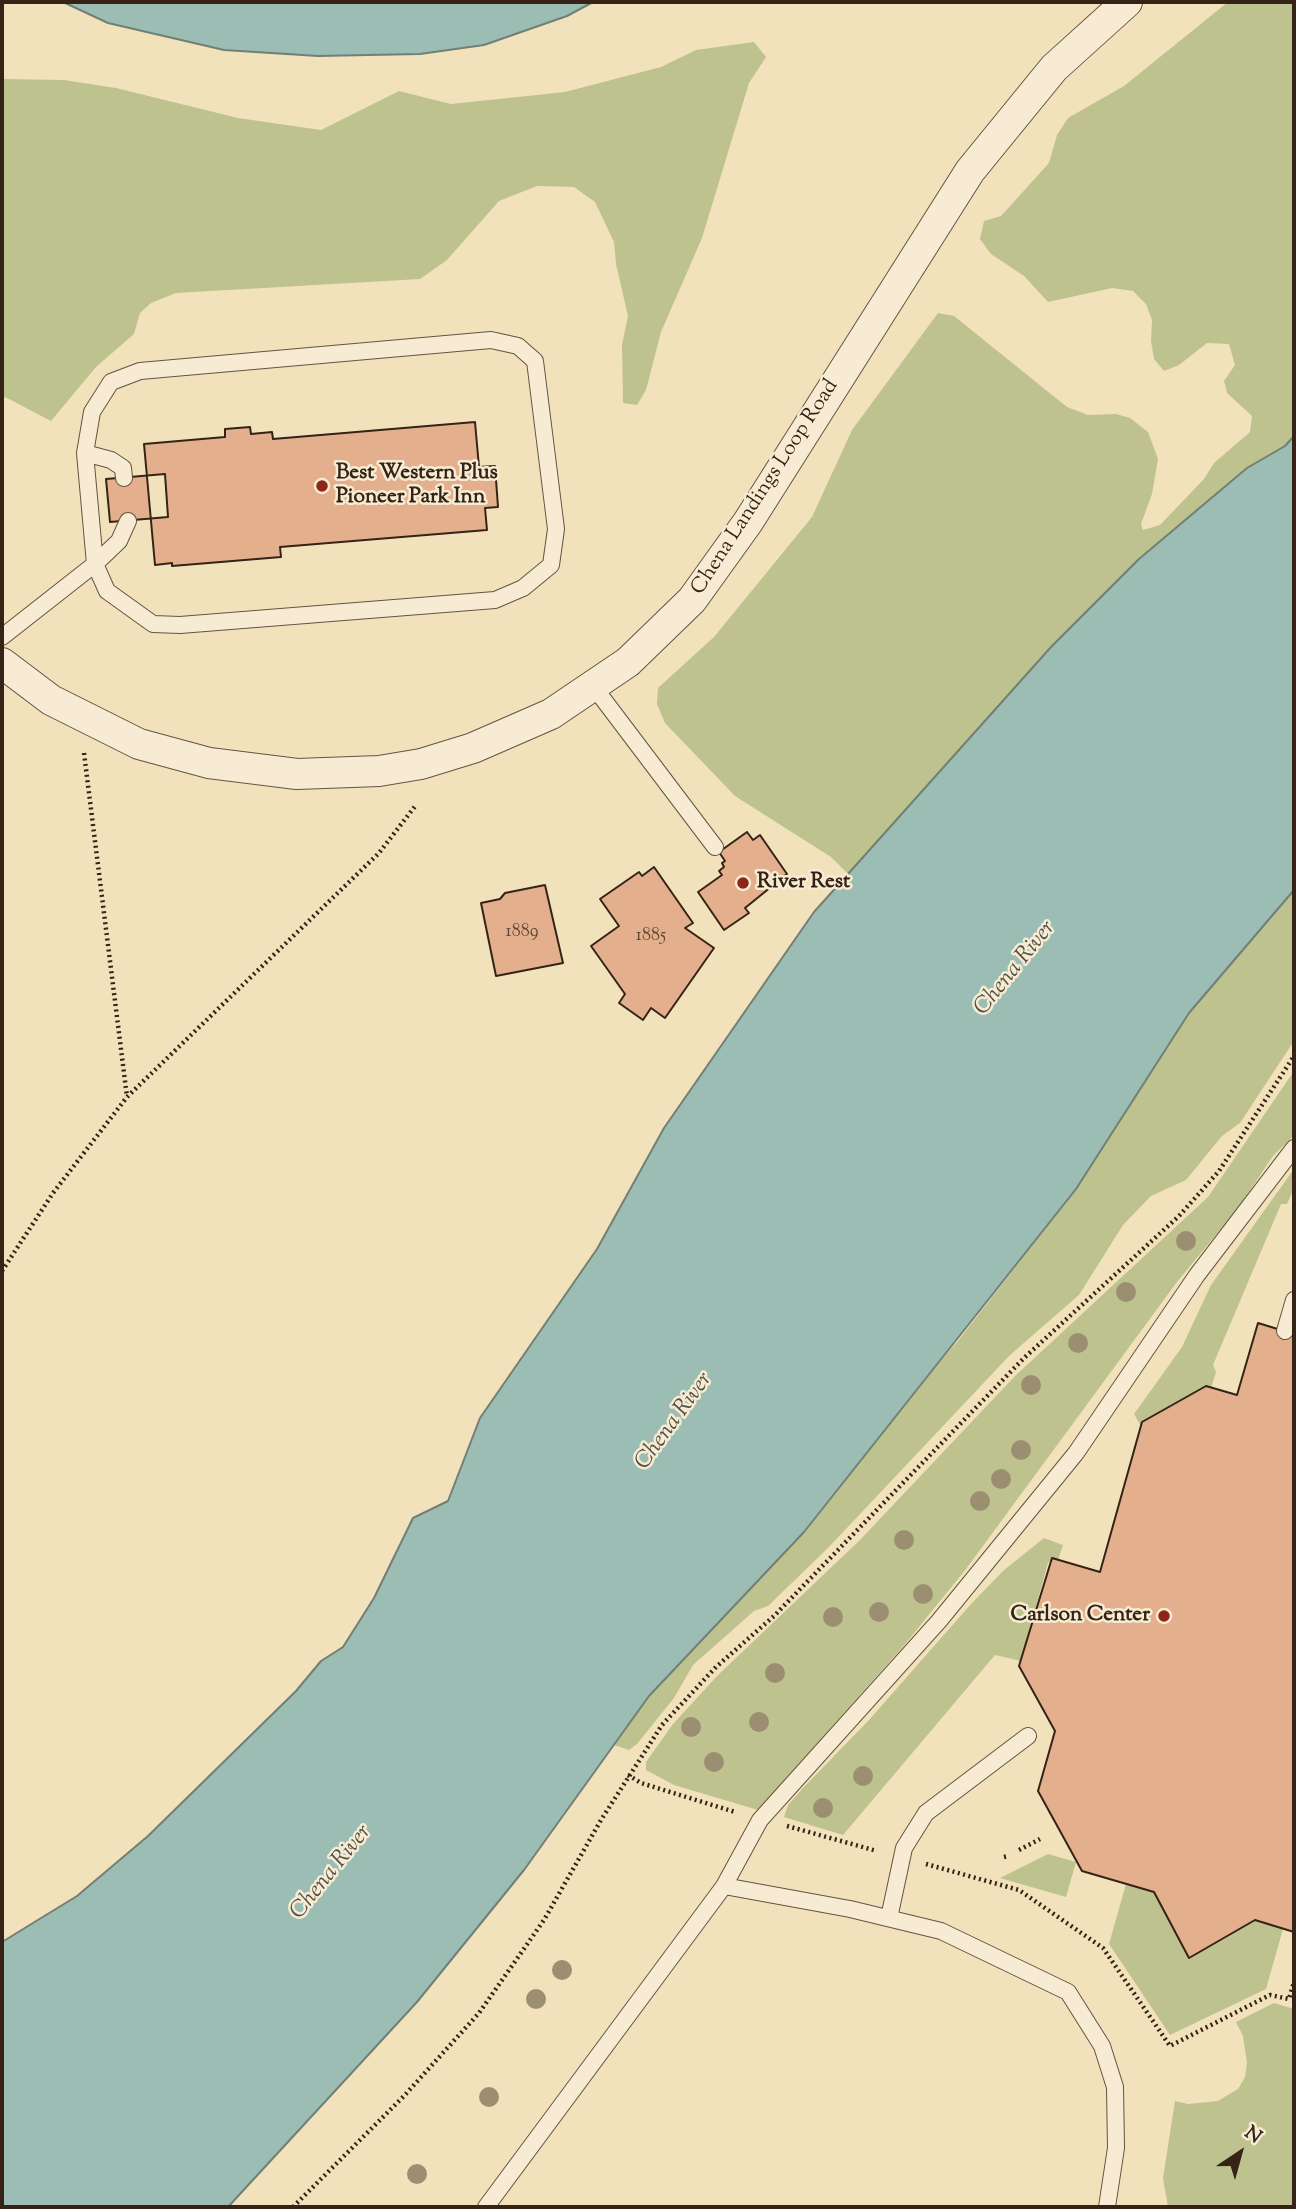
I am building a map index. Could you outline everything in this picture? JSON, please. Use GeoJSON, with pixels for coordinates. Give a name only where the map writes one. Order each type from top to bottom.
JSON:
{"type":"FeatureCollection","features":[{"type":"Feature","properties":{"kind":"street","name":"Chena Landings Loop Road"},"geometry":{"type":"LineString","coordinates":[[2,663],[51,700],[139,744],[209,763],[297,774],[379,771],[421,764],[517,731],[551,715],[594,687],[663,632],[712,574],[970,171],[1054,68],[1127,2]]}},
{"type":"Feature","properties":{"kind":"lane"},"geometry":{"type":"LineString","coordinates":[[491,340],[518,346],[535,361],[556,529],[551,565],[523,589],[495,600],[180,625],[153,624],[107,591],[95,564],[85,453],[92,411],[111,382],[140,371],[491,340]]}},
{"type":"Feature","properties":{"kind":"lane"},"geometry":{"type":"LineString","coordinates":[[85,453],[111,460],[123,468],[124,478]]}},
{"type":"Feature","properties":{"kind":"lane"},"geometry":{"type":"LineString","coordinates":[[2,637],[95,564],[119,541],[128,521]]}},
{"type":"Feature","properties":{"kind":"lane"},"geometry":{"type":"LineString","coordinates":[[594,687],[715,847]]}},
{"type":"Feature","properties":{"kind":"lane"},"geometry":{"type":"LineString","coordinates":[[486,2207],[724,1886],[760,1820],[939,1621],[1076,1453],[1197,1275],[1294,1148]]}},
{"type":"Feature","properties":{"kind":"lane"},"geometry":{"type":"LineString","coordinates":[[1285,1331],[1294,1300]]}},
{"type":"Feature","properties":{"kind":"lane"},"geometry":{"type":"LineString","coordinates":[[889,1918],[904,1848],[926,1813],[1028,1736]]}},
{"type":"Feature","properties":{"kind":"lane"},"geometry":{"type":"LineString","coordinates":[[724,1886],[889,1918],[941,1931],[1068,1992],[1102,2046],[1115,2087],[1116,2148],[1107,2207]]}},
{"type":"Feature","properties":{"kind":"path"},"geometry":{"type":"LineString","coordinates":[[84,752],[127,1097]]}},
{"type":"Feature","properties":{"kind":"path"},"geometry":{"type":"LineString","coordinates":[[2,1271],[53,1193],[127,1097],[379,853],[416,805]]}},
{"type":"Feature","properties":{"kind":"path"},"geometry":{"type":"LineString","coordinates":[[293,2207],[404,2096],[479,2013],[544,1920],[628,1775],[662,1725],[716,1667],[774,1616],[1024,1358],[1180,1216],[1219,1171],[1294,1056]]}},
{"type":"Feature","properties":{"kind":"path"},"geometry":{"type":"LineString","coordinates":[[628,1775],[641,1783],[760,1820]]}},
{"type":"Feature","properties":{"kind":"path"},"geometry":{"type":"LineString","coordinates":[[1019,1850],[1040,1839]]}},
{"type":"Feature","properties":{"kind":"path"},"geometry":{"type":"LineString","coordinates":[[1019,1890],[1102,1948],[1170,2046],[1270,1995],[1292,2000],[1294,1982]]}},
{"type":"Feature","properties":{"kind":"green space"},"geometry":{"type":"Polygon","coordinates":[[[1228,2],[1294,2],[1294,436],[1285,446],[1247,468],[1139,559],[1051,647],[848,874],[831,857],[735,796],[665,723],[657,704],[658,688],[714,637],[812,517],[852,430],[938,313],[954,316],[1067,407],[1088,415],[1116,414],[1130,418],[1148,432],[1158,459],[1152,494],[1141,524],[1143,530],[1160,525],[1204,479],[1214,463],[1250,432],[1252,416],[1227,393],[1224,381],[1235,365],[1229,344],[1207,343],[1179,365],[1164,371],[1154,359],[1152,320],[1146,304],[1133,291],[1112,288],[1048,302],[1024,276],[991,254],[980,239],[984,221],[1001,216],[1049,163],[1057,135],[1068,118],[1124,86],[1228,2]]]}},
{"type":"Feature","properties":{"kind":"green space"},"geometry":{"type":"Polygon","coordinates":[[[754,42],[766,57],[749,83],[702,238],[661,332],[646,390],[637,405],[623,403],[622,345],[628,316],[616,264],[614,242],[595,202],[574,187],[537,186],[499,201],[447,260],[420,279],[176,293],[151,303],[140,313],[134,334],[96,367],[51,421],[5,397],[2,400],[2,79],[64,80],[116,88],[238,118],[321,130],[399,91],[451,104],[565,92],[661,67],[696,50],[754,42]]]}},
{"type":"Feature","properties":{"kind":"green space"},"geometry":{"type":"Polygon","coordinates":[[[1294,890],[1294,1041],[1240,1123],[1222,1136],[1186,1180],[1151,1196],[1123,1225],[1079,1295],[1010,1355],[828,1548],[768,1606],[754,1611],[693,1665],[674,1698],[637,1744],[629,1750],[614,1745],[649,1696],[958,1341],[1076,1189],[1189,1013],[1294,890]]]}},
{"type":"Feature","properties":{"kind":"green space"},"geometry":{"type":"Polygon","coordinates":[[[1294,1071],[1294,1135],[1273,1156],[1238,1208],[1177,1282],[966,1569],[906,1643],[758,1810],[674,1785],[646,1770],[646,1762],[673,1724],[718,1675],[859,1541],[1015,1376],[1208,1197],[1294,1071]]]}},
{"type":"Feature","properties":{"kind":"green space"},"geometry":{"type":"Polygon","coordinates":[[[1294,1169],[1294,1188],[1287,1204],[1281,1204],[1213,1365],[1216,1372],[1211,1388],[1141,1426],[1134,1414],[1182,1347],[1211,1285],[1294,1169]]]}},
{"type":"Feature","properties":{"kind":"green space"},"geometry":{"type":"Polygon","coordinates":[[[1044,1538],[1063,1545],[1058,1560],[1052,1558],[1048,1563],[1021,1661],[995,1655],[843,1835],[784,1817],[788,1805],[869,1720],[971,1604],[1004,1570],[1044,1538]]]}},
{"type":"Feature","properties":{"kind":"green space"},"geometry":{"type":"Polygon","coordinates":[[[1048,1854],[1076,1862],[1066,1897],[1000,1878],[1048,1854]]]}},
{"type":"Feature","properties":{"kind":"green space"},"geometry":{"type":"Polygon","coordinates":[[[1126,1884],[1154,1892],[1189,1957],[1255,1920],[1283,1929],[1266,1989],[1170,2035],[1109,1944],[1126,1884]]]}},
{"type":"Feature","properties":{"kind":"green space"},"geometry":{"type":"Polygon","coordinates":[[[1274,2003],[1294,2009],[1294,2207],[1168,2207],[1163,2178],[1175,2101],[1188,2104],[1218,2101],[1238,2089],[1245,2077],[1247,2063],[1243,2036],[1236,2022],[1274,2003]]]}},
{"type":"Feature","properties":{"kind":"water"},"geometry":{"type":"Polygon","coordinates":[[[63,2],[593,2],[567,16],[484,45],[420,54],[318,56],[224,50],[108,23],[63,2]]]}},
{"type":"Feature","properties":{"kind":"water","name":"Chena River"},"geometry":{"type":"Polygon","coordinates":[[[1294,436],[1294,890],[1189,1013],[1076,1189],[804,1532],[649,1696],[524,1870],[417,2002],[228,2207],[2,2207],[2,1942],[77,1896],[148,1836],[296,1691],[321,1661],[343,1647],[374,1598],[413,1518],[448,1501],[480,1418],[597,1249],[664,1128],[814,912],[1051,647],[1139,559],[1247,468],[1285,446],[1294,436]]]}},
{"type":"Feature","properties":{"kind":"building","name":"Best Western Plus Pioneer Park Inn"},"geometry":{"type":"Polygon","coordinates":[[[475,422],[479,467],[495,466],[498,507],[485,508],[487,530],[280,547],[281,557],[155,565],[144,444],[225,437],[225,429],[250,427],[251,434],[272,432],[273,439],[475,422]]]}},
{"type":"Feature","properties":{"kind":"building"},"geometry":{"type":"Polygon","coordinates":[[[165,474],[168,517],[110,522],[106,479],[165,474]]]}},
{"type":"Feature","properties":{"kind":"building","name":"River Rest"},"geometry":{"type":"Polygon","coordinates":[[[747,832],[753,840],[760,835],[787,874],[745,908],[749,913],[724,930],[698,892],[722,875],[719,871],[724,867],[722,863],[725,861],[719,852],[747,832]]]}},
{"type":"Feature","properties":{"kind":"building"},"geometry":{"type":"Polygon","coordinates":[[[654,867],[693,923],[685,928],[714,948],[665,1018],[651,1008],[643,1020],[619,1003],[625,994],[591,946],[619,926],[600,899],[639,872],[642,876],[654,867]]]}},
{"type":"Feature","properties":{"kind":"building"},"geometry":{"type":"Polygon","coordinates":[[[545,885],[563,963],[496,976],[481,903],[500,899],[505,893],[545,885]]]}},
{"type":"Feature","properties":{"kind":"building","name":"Carlson Center"},"geometry":{"type":"Polygon","coordinates":[[[1258,1323],[1294,1334],[1294,1932],[1255,1920],[1189,1958],[1154,1892],[1082,1871],[1038,1791],[1055,1731],[1019,1666],[1052,1558],[1100,1572],[1142,1422],[1206,1386],[1237,1395],[1258,1323]]]}},
{"type":"Feature","properties":{"kind":"place","name":"Best Western Plus Pioneer Park Inn"},"geometry":{"type":"Point","coordinates":[322,486]}},
{"type":"Feature","properties":{"kind":"place","name":"River Rest"},"geometry":{"type":"Point","coordinates":[743,883]}},
{"type":"Feature","properties":{"kind":"place","name":"Carlson Center"},"geometry":{"type":"Point","coordinates":[1164,1616]}}]}
